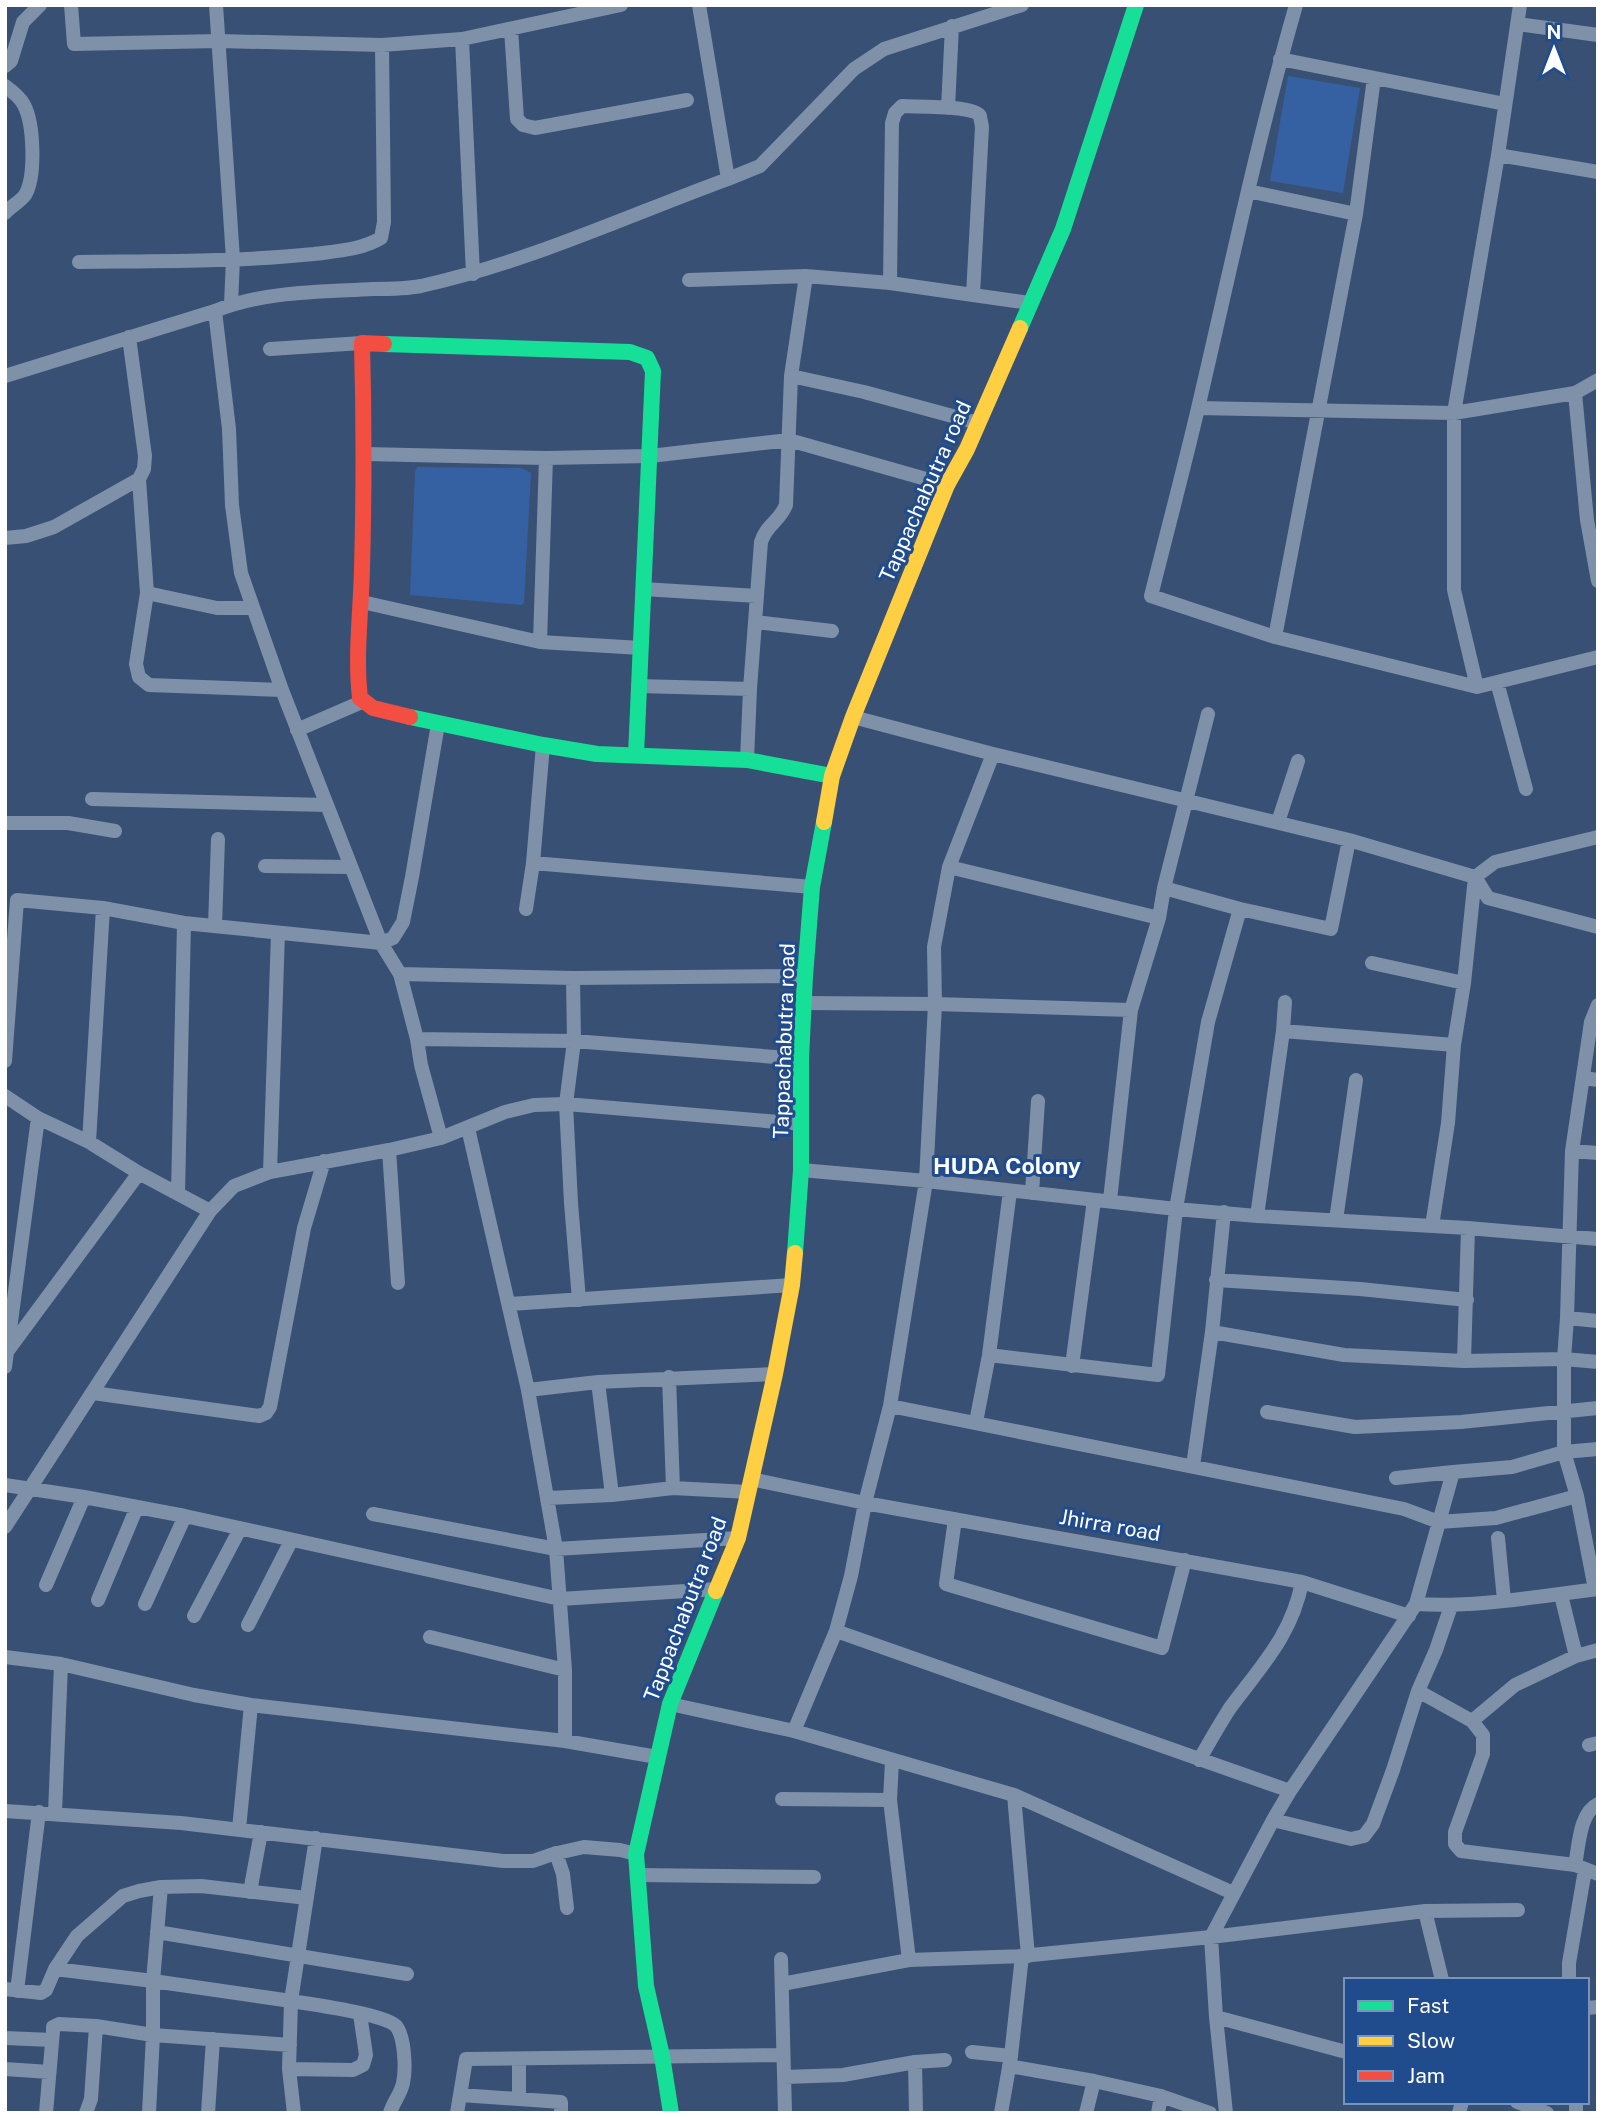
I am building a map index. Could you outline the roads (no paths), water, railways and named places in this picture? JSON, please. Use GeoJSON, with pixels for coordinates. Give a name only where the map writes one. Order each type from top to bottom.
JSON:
{"type":"FeatureCollection","features":[{"type":"Feature","properties":{"kind":"main road","name":"Tappachabutra road"},"geometry":{"type":"LineString","coordinates":[[671,2113],[662,2056],[646,1986],[636,1854],[670,1704],[738,1538],[792,1284],[801,1170],[801,1059],[812,887],[832,776],[853,717],[947,485],[978,423],[1063,229],[1136,5]]}},
{"type":"Feature","properties":{"kind":"main road"},"geometry":{"type":"LineString","coordinates":[[636,755],[653,371],[647,358],[630,352],[362,343],[365,454],[362,602],[357,678],[360,698],[373,708],[543,746],[597,754],[747,760],[832,776]]}},
{"type":"Feature","properties":{"kind":"street"},"geometry":{"type":"LineString","coordinates":[[5,66],[11,61],[23,22],[40,5]]}},
{"type":"Feature","properties":{"kind":"street"},"geometry":{"type":"LineString","coordinates":[[71,5],[74,44],[219,41],[383,45],[462,39],[621,5]]}},
{"type":"Feature","properties":{"kind":"street"},"geometry":{"type":"LineString","coordinates":[[216,5],[233,259],[231,304]]}},
{"type":"Feature","properties":{"kind":"street"},"geometry":{"type":"LineString","coordinates":[[699,5],[729,180]]}},
{"type":"Feature","properties":{"kind":"street"},"geometry":{"type":"LineString","coordinates":[[5,376],[231,304],[285,294],[416,287],[473,274],[521,258],[760,166],[854,69],[884,49],[1022,5]]}},
{"type":"Feature","properties":{"kind":"street"},"geometry":{"type":"LineString","coordinates":[[1296,5],[1280,58],[1151,596],[1276,637],[1477,687],[1598,657]]}},
{"type":"Feature","properties":{"kind":"street"},"geometry":{"type":"LineString","coordinates":[[1477,687],[1454,590],[1454,413],[1498,155],[1520,5]]}},
{"type":"Feature","properties":{"kind":"street"},"geometry":{"type":"LineString","coordinates":[[1518,24],[1598,34]]}},
{"type":"Feature","properties":{"kind":"street"},"geometry":{"type":"LineString","coordinates":[[948,108],[952,26]]}},
{"type":"Feature","properties":{"kind":"street"},"geometry":{"type":"LineString","coordinates":[[511,29],[517,120],[523,125],[535,128],[687,100]]}},
{"type":"Feature","properties":{"kind":"street"},"geometry":{"type":"LineString","coordinates":[[462,39],[473,274]]}},
{"type":"Feature","properties":{"kind":"street"},"geometry":{"type":"LineString","coordinates":[[79,262],[294,256],[368,246],[381,238],[384,222],[383,45]]}},
{"type":"Feature","properties":{"kind":"street"},"geometry":{"type":"LineString","coordinates":[[1280,58],[1505,104]]}},
{"type":"Feature","properties":{"kind":"street"},"geometry":{"type":"LineString","coordinates":[[1276,637],[1356,214],[1374,78]]}},
{"type":"Feature","properties":{"kind":"street"},"geometry":{"type":"LineString","coordinates":[[5,214],[24,197],[31,181],[32,159],[30,123],[24,105],[8,91]]}},
{"type":"Feature","properties":{"kind":"street"},"geometry":{"type":"LineString","coordinates":[[890,284],[892,124],[895,113],[902,106],[974,111],[980,117],[982,127],[973,295]]}},
{"type":"Feature","properties":{"kind":"street"},"geometry":{"type":"LineString","coordinates":[[1498,155],[1598,172]]}},
{"type":"Feature","properties":{"kind":"street"},"geometry":{"type":"LineString","coordinates":[[1248,191],[1356,214]]}},
{"type":"Feature","properties":{"kind":"street"},"geometry":{"type":"LineString","coordinates":[[689,280],[806,276],[890,284],[1030,303]]}},
{"type":"Feature","properties":{"kind":"street"},"geometry":{"type":"LineString","coordinates":[[747,760],[761,542],[764,531],[782,516],[786,505],[791,376],[806,276]]}},
{"type":"Feature","properties":{"kind":"street"},"geometry":{"type":"LineString","coordinates":[[215,311],[229,429],[232,505],[240,573],[297,730],[381,943],[401,974],[421,1065],[441,1138]]}},
{"type":"Feature","properties":{"kind":"street"},"geometry":{"type":"LineString","coordinates":[[129,337],[145,456],[144,469],[139,479],[147,593],[136,664],[139,677],[149,684],[282,690]]}},
{"type":"Feature","properties":{"kind":"street"},"geometry":{"type":"LineString","coordinates":[[270,349],[362,343]]}},
{"type":"Feature","properties":{"kind":"street"},"geometry":{"type":"LineString","coordinates":[[791,376],[864,392],[978,423]]}},
{"type":"Feature","properties":{"kind":"street"},"geometry":{"type":"LineString","coordinates":[[1198,408],[1454,413],[1575,393],[1598,380]]}},
{"type":"Feature","properties":{"kind":"street"},"geometry":{"type":"LineString","coordinates":[[1575,393],[1593,518],[1598,581]]}},
{"type":"Feature","properties":{"kind":"street"},"geometry":{"type":"LineString","coordinates":[[365,454],[546,458],[650,456],[789,440],[947,485]]}},
{"type":"Feature","properties":{"kind":"street"},"geometry":{"type":"LineString","coordinates":[[540,642],[546,458]]}},
{"type":"Feature","properties":{"kind":"street"},"geometry":{"type":"LineString","coordinates":[[5,538],[26,536],[54,527],[139,479]]}},
{"type":"Feature","properties":{"kind":"street"},"geometry":{"type":"LineString","coordinates":[[643,589],[757,596]]}},
{"type":"Feature","properties":{"kind":"street"},"geometry":{"type":"LineString","coordinates":[[147,593],[217,608],[253,608]]}},
{"type":"Feature","properties":{"kind":"street"},"geometry":{"type":"LineString","coordinates":[[362,602],[540,642],[641,648]]}},
{"type":"Feature","properties":{"kind":"street"},"geometry":{"type":"LineString","coordinates":[[755,622],[832,631]]}},
{"type":"Feature","properties":{"kind":"street"},"geometry":{"type":"LineString","coordinates":[[1497,682],[1526,789]]}},
{"type":"Feature","properties":{"kind":"street"},"geometry":{"type":"LineString","coordinates":[[638,686],[750,689]]}},
{"type":"Feature","properties":{"kind":"street"},"geometry":{"type":"LineString","coordinates":[[297,730],[364,701]]}},
{"type":"Feature","properties":{"kind":"street"},"geometry":{"type":"LineString","coordinates":[[1110,1200],[1131,1010],[1159,918],[1164,888],[1208,714]]}},
{"type":"Feature","properties":{"kind":"street"},"geometry":{"type":"LineString","coordinates":[[853,717],[993,754],[1349,840],[1475,877],[1488,898],[1598,927]]}},
{"type":"Feature","properties":{"kind":"street"},"geometry":{"type":"LineString","coordinates":[[5,1061],[11,899],[103,908],[184,923],[278,933],[381,943],[393,938],[403,922],[438,724]]}},
{"type":"Feature","properties":{"kind":"street"},"geometry":{"type":"LineString","coordinates":[[526,909],[533,863],[543,746]]}},
{"type":"Feature","properties":{"kind":"street"},"geometry":{"type":"LineString","coordinates":[[794,1731],[836,1631],[890,1406],[926,1181],[935,1004],[934,947],[949,867],[993,754]]}},
{"type":"Feature","properties":{"kind":"street"},"geometry":{"type":"LineString","coordinates":[[1278,822],[1298,761]]}},
{"type":"Feature","properties":{"kind":"street"},"geometry":{"type":"LineString","coordinates":[[92,799],[327,805]]}},
{"type":"Feature","properties":{"kind":"street"},"geometry":{"type":"LineString","coordinates":[[5,822],[68,823],[116,831]]}},
{"type":"Feature","properties":{"kind":"street"},"geometry":{"type":"LineString","coordinates":[[1432,1226],[1448,1123],[1454,1045],[1464,983],[1475,877],[1495,862],[1598,837]]}},
{"type":"Feature","properties":{"kind":"street"},"geometry":{"type":"LineString","coordinates":[[215,926],[218,839]]}},
{"type":"Feature","properties":{"kind":"street"},"geometry":{"type":"LineString","coordinates":[[1164,888],[1240,909],[1332,929],[1349,840]]}},
{"type":"Feature","properties":{"kind":"street"},"geometry":{"type":"LineString","coordinates":[[533,863],[812,887]]}},
{"type":"Feature","properties":{"kind":"street"},"geometry":{"type":"LineString","coordinates":[[265,866],[351,867]]}},
{"type":"Feature","properties":{"kind":"street"},"geometry":{"type":"LineString","coordinates":[[949,867],[1159,918]]}},
{"type":"Feature","properties":{"kind":"street"},"geometry":{"type":"LineString","coordinates":[[89,1142],[103,908]]}},
{"type":"Feature","properties":{"kind":"street"},"geometry":{"type":"LineString","coordinates":[[989,1355],[1158,1375],[1176,1209],[1208,1022],[1240,909]]}},
{"type":"Feature","properties":{"kind":"street"},"geometry":{"type":"LineString","coordinates":[[178,1193],[184,923]]}},
{"type":"Feature","properties":{"kind":"street"},"geometry":{"type":"LineString","coordinates":[[270,1172],[278,933]]}},
{"type":"Feature","properties":{"kind":"street"},"geometry":{"type":"LineString","coordinates":[[1372,963],[1464,983]]}},
{"type":"Feature","properties":{"kind":"street"},"geometry":{"type":"LineString","coordinates":[[401,974],[573,978],[805,976]]}},
{"type":"Feature","properties":{"kind":"street"},"geometry":{"type":"LineString","coordinates":[[573,978],[574,1041],[566,1104],[579,1300]]}},
{"type":"Feature","properties":{"kind":"street"},"geometry":{"type":"LineString","coordinates":[[1257,1216],[1286,1002]]}},
{"type":"Feature","properties":{"kind":"street"},"geometry":{"type":"LineString","coordinates":[[804,1003],[1131,1010]]}},
{"type":"Feature","properties":{"kind":"street"},"geometry":{"type":"LineString","coordinates":[[1596,1589],[1577,1496],[1564,1452],[1564,1359],[1572,1151],[1590,1079],[1591,1022],[1598,1005]]}},
{"type":"Feature","properties":{"kind":"street"},"geometry":{"type":"LineString","coordinates":[[1283,1031],[1454,1045]]}},
{"type":"Feature","properties":{"kind":"street"},"geometry":{"type":"LineString","coordinates":[[417,1038],[574,1041],[801,1059]]}},
{"type":"Feature","properties":{"kind":"street"},"geometry":{"type":"LineString","coordinates":[[1336,1220],[1356,1080]]}},
{"type":"Feature","properties":{"kind":"street"},"geometry":{"type":"LineString","coordinates":[[5,1096],[38,1118],[89,1142],[139,1173],[210,1211]]}},
{"type":"Feature","properties":{"kind":"street"},"geometry":{"type":"LineString","coordinates":[[1031,1193],[1038,1101]]}},
{"type":"Feature","properties":{"kind":"street"},"geometry":{"type":"LineString","coordinates":[[5,1527],[210,1211],[234,1186],[270,1172],[441,1138],[534,1105],[566,1104],[802,1124]]}},
{"type":"Feature","properties":{"kind":"street"},"geometry":{"type":"LineString","coordinates":[[5,1367],[38,1118]]}},
{"type":"Feature","properties":{"kind":"street"},"geometry":{"type":"LineString","coordinates":[[468,1128],[510,1304],[548,1498],[556,1549],[565,1670],[565,1741]]}},
{"type":"Feature","properties":{"kind":"street"},"geometry":{"type":"LineString","coordinates":[[389,1150],[398,1283]]}},
{"type":"Feature","properties":{"kind":"street"},"geometry":{"type":"LineString","coordinates":[[1572,1151],[1598,1153]]}},
{"type":"Feature","properties":{"kind":"street"},"geometry":{"type":"LineString","coordinates":[[93,1393],[259,1416],[266,1413],[270,1407],[304,1228],[324,1161]]}},
{"type":"Feature","properties":{"kind":"street"},"geometry":{"type":"LineString","coordinates":[[801,1170],[1110,1200],[1176,1209],[1598,1239]]}},
{"type":"Feature","properties":{"kind":"street"},"geometry":{"type":"LineString","coordinates":[[8,1352],[139,1173]]}},
{"type":"Feature","properties":{"kind":"street"},"geometry":{"type":"LineString","coordinates":[[976,1422],[989,1355],[1010,1191]]}},
{"type":"Feature","properties":{"kind":"street"},"geometry":{"type":"LineString","coordinates":[[1072,1366],[1094,1200]]}},
{"type":"Feature","properties":{"kind":"street"},"geometry":{"type":"LineString","coordinates":[[1193,1466],[1212,1332],[1224,1212]]}},
{"type":"Feature","properties":{"kind":"street"},"geometry":{"type":"LineString","coordinates":[[1464,1361],[1468,1228]]}},
{"type":"Feature","properties":{"kind":"street"},"geometry":{"type":"LineString","coordinates":[[1216,1280],[1360,1289],[1467,1300]]}},
{"type":"Feature","properties":{"kind":"street"},"geometry":{"type":"LineString","coordinates":[[510,1304],[792,1284]]}},
{"type":"Feature","properties":{"kind":"street"},"geometry":{"type":"LineString","coordinates":[[1567,1318],[1598,1321]]}},
{"type":"Feature","properties":{"kind":"street"},"geometry":{"type":"LineString","coordinates":[[1212,1332],[1344,1355],[1464,1361],[1564,1359],[1598,1362]]}},
{"type":"Feature","properties":{"kind":"street"},"geometry":{"type":"LineString","coordinates":[[528,1390],[598,1381],[775,1374]]}},
{"type":"Feature","properties":{"kind":"street"},"geometry":{"type":"LineString","coordinates":[[669,1377],[673,1488]]}},
{"type":"Feature","properties":{"kind":"street"},"geometry":{"type":"LineString","coordinates":[[598,1381],[612,1495]]}},
{"type":"Feature","properties":{"kind":"street"},"geometry":{"type":"LineString","coordinates":[[890,1406],[1404,1509],[1439,1522],[1496,1518],[1577,1496]]}},
{"type":"Feature","properties":{"kind":"street"},"geometry":{"type":"LineString","coordinates":[[1267,1412],[1355,1427],[1461,1422],[1598,1408]]}},
{"type":"Feature","properties":{"kind":"street"},"geometry":{"type":"LineString","coordinates":[[1396,1478],[1512,1467],[1564,1452],[1598,1449]]}},
{"type":"Feature","properties":{"kind":"street"},"geometry":{"type":"LineString","coordinates":[[1226,2113],[1211,1937],[1290,1791],[1413,1610],[1453,1472]]}},
{"type":"Feature","properties":{"kind":"street"},"geometry":{"type":"LineString","coordinates":[[5,1485],[185,1516],[560,1599],[717,1588]]}},
{"type":"Feature","properties":{"kind":"street","name":"Jhirra road"},"geometry":{"type":"LineString","coordinates":[[548,1498],[750,1485],[865,1503],[1302,1582],[1413,1610],[1596,1589]]}},
{"type":"Feature","properties":{"kind":"street"},"geometry":{"type":"LineString","coordinates":[[46,1585],[84,1497]]}},
{"type":"Feature","properties":{"kind":"street"},"geometry":{"type":"LineString","coordinates":[[98,1600],[136,1507]]}},
{"type":"Feature","properties":{"kind":"street"},"geometry":{"type":"LineString","coordinates":[[373,1514],[556,1549],[738,1538]]}},
{"type":"Feature","properties":{"kind":"street"},"geometry":{"type":"LineString","coordinates":[[145,1604],[185,1516]]}},
{"type":"Feature","properties":{"kind":"street"},"geometry":{"type":"LineString","coordinates":[[955,1519],[946,1584],[1162,1648],[1185,1560]]}},
{"type":"Feature","properties":{"kind":"street"},"geometry":{"type":"LineString","coordinates":[[194,1616],[240,1529]]}},
{"type":"Feature","properties":{"kind":"street"},"geometry":{"type":"LineString","coordinates":[[1498,1538],[1504,1600]]}},
{"type":"Feature","properties":{"kind":"street"},"geometry":{"type":"LineString","coordinates":[[248,1625],[291,1541]]}},
{"type":"Feature","properties":{"kind":"street"},"geometry":{"type":"LineString","coordinates":[[1199,1760],[1228,1711],[1284,1636],[1298,1606],[1302,1582]]}},
{"type":"Feature","properties":{"kind":"street"},"geometry":{"type":"LineString","coordinates":[[1561,1595],[1576,1656]]}},
{"type":"Feature","properties":{"kind":"street"},"geometry":{"type":"LineString","coordinates":[[1273,1819],[1351,1839],[1364,1836],[1373,1824],[1418,1691],[1451,1606]]}},
{"type":"Feature","properties":{"kind":"street"},"geometry":{"type":"LineString","coordinates":[[836,1631],[1290,1791]]}},
{"type":"Feature","properties":{"kind":"street"},"geometry":{"type":"LineString","coordinates":[[430,1637],[565,1670]]}},
{"type":"Feature","properties":{"kind":"street"},"geometry":{"type":"LineString","coordinates":[[1472,1721],[1515,1685],[1576,1656],[1598,1650]]}},
{"type":"Feature","properties":{"kind":"street"},"geometry":{"type":"LineString","coordinates":[[5,1657],[61,1664],[194,1695],[251,1705],[565,1741],[657,1757]]}},
{"type":"Feature","properties":{"kind":"street"},"geometry":{"type":"LineString","coordinates":[[55,1813],[61,1664]]}},
{"type":"Feature","properties":{"kind":"street"},"geometry":{"type":"LineString","coordinates":[[1418,1691],[1472,1721],[1483,1735],[1483,1754],[1455,1832],[1455,1843],[1461,1851],[1586,1870]]}},
{"type":"Feature","properties":{"kind":"street"},"geometry":{"type":"LineString","coordinates":[[670,1704],[794,1731],[1014,1795],[1233,1893]]}},
{"type":"Feature","properties":{"kind":"street"},"geometry":{"type":"LineString","coordinates":[[239,1829],[251,1705]]}},
{"type":"Feature","properties":{"kind":"street"},"geometry":{"type":"LineString","coordinates":[[891,1761],[890,1800],[909,1960]]}},
{"type":"Feature","properties":{"kind":"street"},"geometry":{"type":"LineString","coordinates":[[1001,2113],[1025,1956],[1014,1795]]}},
{"type":"Feature","properties":{"kind":"street"},"geometry":{"type":"LineString","coordinates":[[782,1799],[890,1800]]}},
{"type":"Feature","properties":{"kind":"street"},"geometry":{"type":"LineString","coordinates":[[1569,1978],[1569,1963],[1586,1870],[1584,1821],[1592,1807],[1598,1804]]}},
{"type":"Feature","properties":{"kind":"street"},"geometry":{"type":"LineString","coordinates":[[5,1811],[239,1829],[503,1861],[533,1861],[584,1847],[636,1854]]}},
{"type":"Feature","properties":{"kind":"street"},"geometry":{"type":"LineString","coordinates":[[39,1812],[11,1990],[41,1993],[46,1990],[55,1969],[77,1936],[123,1896],[138,1891],[161,1887],[201,1886],[307,1898]]}},
{"type":"Feature","properties":{"kind":"street"},"geometry":{"type":"LineString","coordinates":[[250,1892],[261,1832]]}},
{"type":"Feature","properties":{"kind":"street"},"geometry":{"type":"LineString","coordinates":[[295,2113],[289,2069],[291,2001],[316,1838]]}},
{"type":"Feature","properties":{"kind":"street"},"geometry":{"type":"LineString","coordinates":[[556,1853],[563,1874],[567,1909]]}},
{"type":"Feature","properties":{"kind":"street"},"geometry":{"type":"LineString","coordinates":[[638,1875],[814,1877]]}},
{"type":"Feature","properties":{"kind":"street"},"geometry":{"type":"LineString","coordinates":[[149,2113],[153,1981],[161,1887]]}},
{"type":"Feature","properties":{"kind":"street"},"geometry":{"type":"LineString","coordinates":[[782,1984],[909,1960],[1025,1956],[1425,1911],[1518,1910]]}},
{"type":"Feature","properties":{"kind":"street"},"geometry":{"type":"LineString","coordinates":[[1425,1911],[1442,1978]]}},
{"type":"Feature","properties":{"kind":"street"},"geometry":{"type":"LineString","coordinates":[[156,1932],[407,1974]]}},
{"type":"Feature","properties":{"kind":"street"},"geometry":{"type":"LineString","coordinates":[[781,1959],[785,2113]]}},
{"type":"Feature","properties":{"kind":"street"},"geometry":{"type":"LineString","coordinates":[[55,1969],[291,2001],[380,2018],[395,2025],[403,2039],[404,2081],[390,2113]]}},
{"type":"Feature","properties":{"kind":"street"},"geometry":{"type":"LineString","coordinates":[[289,2069],[353,2070],[363,2065],[366,2055],[360,2014]]}},
{"type":"Feature","properties":{"kind":"street"},"geometry":{"type":"LineString","coordinates":[[1216,2017],[1344,2051]]}},
{"type":"Feature","properties":{"kind":"street"},"geometry":{"type":"LineString","coordinates":[[46,2113],[53,2027],[56,2025],[96,2026],[153,2035],[290,2045]]}},
{"type":"Feature","properties":{"kind":"street"},"geometry":{"type":"LineString","coordinates":[[86,2113],[91,2099],[96,2026]]}},
{"type":"Feature","properties":{"kind":"street"},"geometry":{"type":"LineString","coordinates":[[5,2038],[52,2040]]}},
{"type":"Feature","properties":{"kind":"street"},"geometry":{"type":"LineString","coordinates":[[208,2113],[213,2039]]}},
{"type":"Feature","properties":{"kind":"street"},"geometry":{"type":"LineString","coordinates":[[972,2052],[1161,2096],[1210,2113]]}},
{"type":"Feature","properties":{"kind":"street"},"geometry":{"type":"LineString","coordinates":[[457,2113],[467,2059],[783,2055]]}},
{"type":"Feature","properties":{"kind":"street"},"geometry":{"type":"LineString","coordinates":[[519,2059],[519,2098]]}},
{"type":"Feature","properties":{"kind":"street"},"geometry":{"type":"LineString","coordinates":[[784,2077],[843,2075],[915,2062],[945,2060]]}},
{"type":"Feature","properties":{"kind":"street"},"geometry":{"type":"LineString","coordinates":[[915,2062],[916,2113]]}},
{"type":"Feature","properties":{"kind":"street"},"geometry":{"type":"LineString","coordinates":[[5,2069],[49,2072]]}},
{"type":"Feature","properties":{"kind":"street"},"geometry":{"type":"LineString","coordinates":[[1086,2113],[1094,2081]]}},
{"type":"Feature","properties":{"kind":"street"},"geometry":{"type":"LineString","coordinates":[[460,2095],[561,2102],[561,2113]]}},
{"type":"Feature","properties":{"kind":"street"},"geometry":{"type":"LineString","coordinates":[[1158,2113],[1161,2096]]}},
{"type":"Feature","properties":{"kind":"street"},"geometry":{"type":"LineString","coordinates":[[1522,2104],[1547,2113]]}},
{"type":"Feature","properties":{"kind":"district","name":"HUDA Colony"},"geometry":{"type":"Point","coordinates":[1007,1165]}}]}
